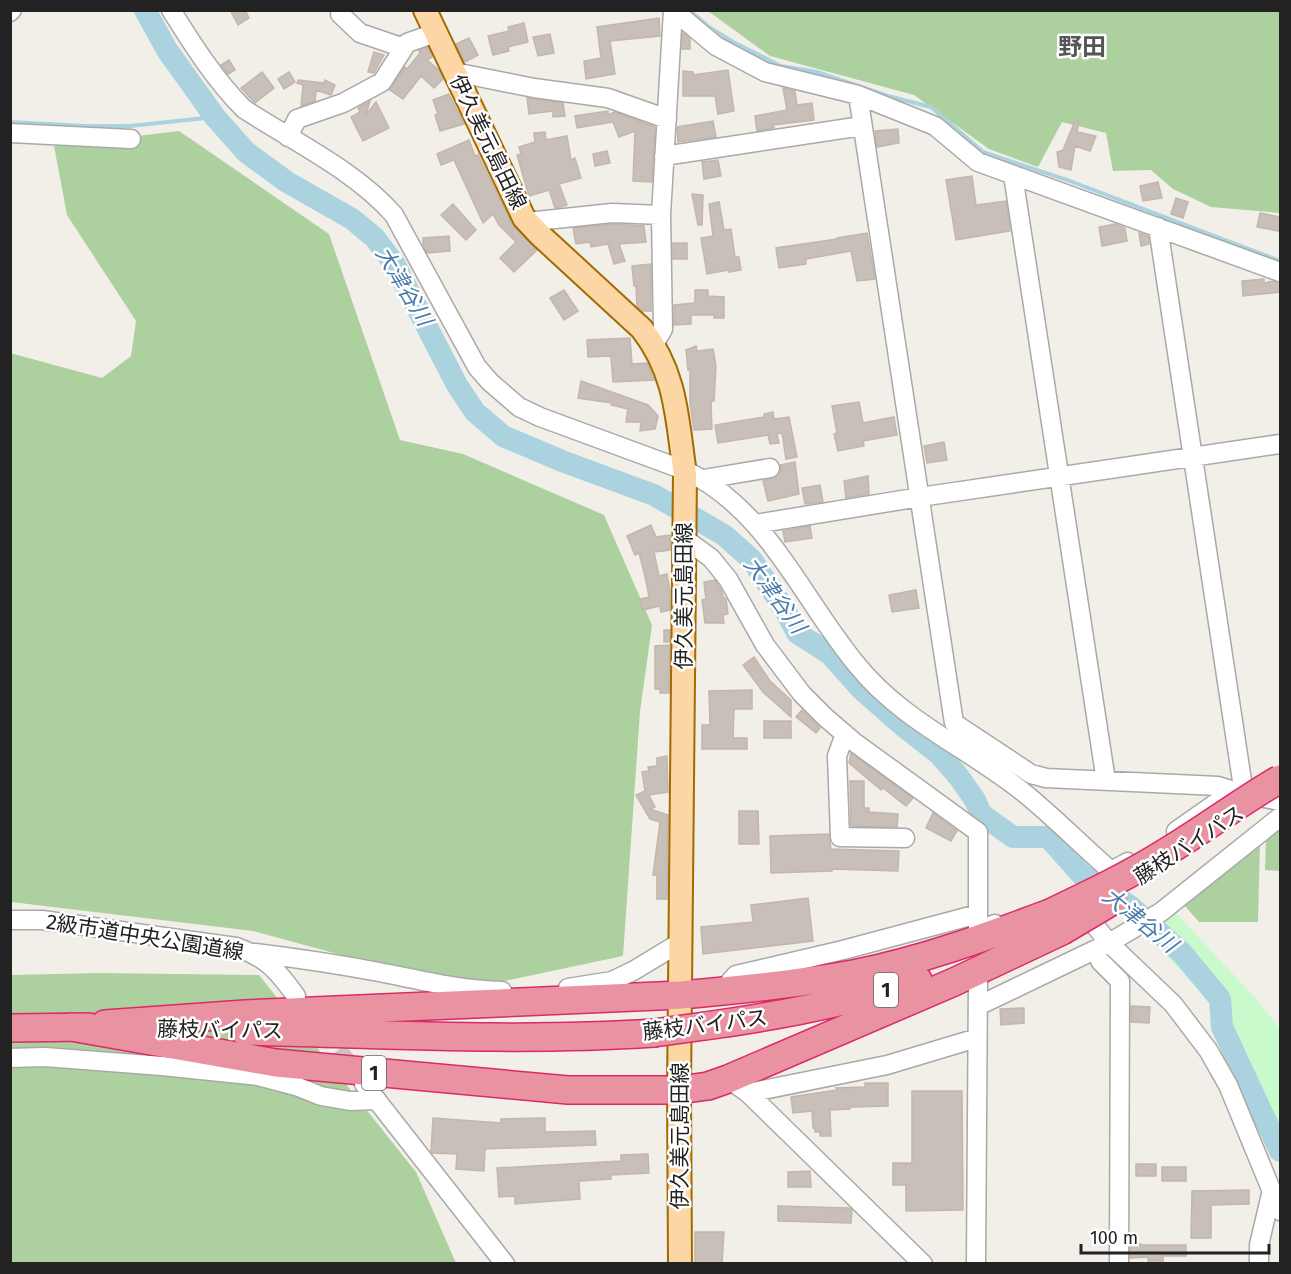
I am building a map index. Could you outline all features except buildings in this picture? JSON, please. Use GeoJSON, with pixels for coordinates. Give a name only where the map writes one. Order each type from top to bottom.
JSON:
{"type":"FeatureCollection","features":[{"type":"Feature","properties":{"kind":"highway","name":"藤枝バイパス"},"geometry":{"type":"LineString","coordinates":[[71,1027],[476,1036],[610,1035],[705,1026],[780,1015],[897,987],[993,952],[1138,886],[1281,779]]}},
{"type":"Feature","properties":{"kind":"highway","name":"1"},"geometry":{"type":"LineString","coordinates":[[71,1027],[276,1064],[568,1090],[679,1090],[708,1086],[738,1086],[954,982],[1057,922],[1108,886],[1168,852],[1240,802],[1281,779]]}},
{"type":"Feature","properties":{"kind":"highway","name":"1"},"geometry":{"type":"LineString","coordinates":[[10,1028],[71,1027],[245,1014],[681,995],[722,991],[854,974],[992,935],[1057,922]]}},
{"type":"Feature","properties":{"kind":"main road","name":"伊久美元島田線"},"geometry":{"type":"LineString","coordinates":[[425,10],[504,179],[528,222],[633,319],[654,344],[668,373],[691,475],[685,536],[679,1090],[680,1263]]}},
{"type":"Feature","properties":{"kind":"street"},"geometry":{"type":"LineString","coordinates":[[171,10],[195,48],[231,96],[244,109],[378,196],[394,215],[477,367],[505,396],[519,407],[540,417],[691,475],[720,490],[755,524],[775,549],[832,633],[874,685],[907,714],[1022,791],[1111,871],[1153,848],[1239,793]]}},
{"type":"Feature","properties":{"kind":"street"},"geometry":{"type":"LineString","coordinates":[[673,11],[716,46],[765,72],[858,95],[935,126],[978,162],[1281,272]]}},
{"type":"Feature","properties":{"kind":"street"},"geometry":{"type":"LineString","coordinates":[[654,344],[663,329],[661,215],[673,11]]}},
{"type":"Feature","properties":{"kind":"street"},"geometry":{"type":"LineString","coordinates":[[340,14],[360,33],[404,48]]}},
{"type":"Feature","properties":{"kind":"street"},"geometry":{"type":"LineString","coordinates":[[288,137],[297,118],[343,103],[382,82],[407,43],[435,33]]}},
{"type":"Feature","properties":{"kind":"street"},"geometry":{"type":"LineString","coordinates":[[454,72],[534,88],[608,98],[667,119]]}},
{"type":"Feature","properties":{"kind":"street"},"geometry":{"type":"LineString","coordinates":[[858,95],[954,723],[1031,774],[1046,778],[1218,786],[1239,793],[1281,801]]}},
{"type":"Feature","properties":{"kind":"street"},"geometry":{"type":"LineString","coordinates":[[664,156],[862,126]]}},
{"type":"Feature","properties":{"kind":"street"},"geometry":{"type":"LineString","coordinates":[[11,133],[131,139]]}},
{"type":"Feature","properties":{"kind":"street"},"geometry":{"type":"LineString","coordinates":[[1013,175],[1106,782]]}},
{"type":"Feature","properties":{"kind":"street"},"geometry":{"type":"LineString","coordinates":[[528,222],[612,213],[661,215]]}},
{"type":"Feature","properties":{"kind":"street"},"geometry":{"type":"LineString","coordinates":[[1158,227],[1193,457],[1239,793]]}},
{"type":"Feature","properties":{"kind":"street"},"geometry":{"type":"LineString","coordinates":[[755,524],[920,497],[1281,444]]}},
{"type":"Feature","properties":{"kind":"street"},"geometry":{"type":"LineString","coordinates":[[691,475],[770,468]]}},
{"type":"Feature","properties":{"kind":"street"},"geometry":{"type":"LineString","coordinates":[[685,536],[711,558],[728,579],[765,645],[796,687],[825,717],[978,832],[978,931],[1057,900],[1092,922],[1173,1004],[1208,1050],[1228,1085],[1281,1211]]}},
{"type":"Feature","properties":{"kind":"street"},"geometry":{"type":"LineString","coordinates":[[845,734],[837,756],[840,837],[905,838]]}},
{"type":"Feature","properties":{"kind":"street"},"geometry":{"type":"LineString","coordinates":[[978,1006],[1111,942],[1161,912],[1281,817]]}},
{"type":"Feature","properties":{"kind":"street"},"geometry":{"type":"LineString","coordinates":[[722,991],[736,975],[843,951],[978,914]]}},
{"type":"Feature","properties":{"kind":"street","name":"2級市道中央公園道線"},"geometry":{"type":"LineString","coordinates":[[10,920],[42,920],[236,947],[266,961],[283,978],[296,996]]}},
{"type":"Feature","properties":{"kind":"street"},"geometry":{"type":"LineString","coordinates":[[255,954],[305,959],[436,985],[478,990],[516,991],[582,987],[612,981],[681,942]]}},
{"type":"Feature","properties":{"kind":"street"},"geometry":{"type":"LineString","coordinates":[[1100,961],[1120,981],[1119,1263]]}},
{"type":"Feature","properties":{"kind":"street"},"geometry":{"type":"LineString","coordinates":[[976,1263],[978,978]]}},
{"type":"Feature","properties":{"kind":"street"},"geometry":{"type":"LineString","coordinates":[[738,1086],[887,1065],[977,1038]]}},
{"type":"Feature","properties":{"kind":"street"},"geometry":{"type":"LineString","coordinates":[[10,1058],[45,1057],[258,1076],[296,1086],[321,1096],[350,1101],[378,1100]]}},
{"type":"Feature","properties":{"kind":"street"},"geometry":{"type":"LineString","coordinates":[[364,1084],[505,1263]]}},
{"type":"Feature","properties":{"kind":"street"},"geometry":{"type":"LineString","coordinates":[[738,1086],[923,1263]]}},
{"type":"Feature","properties":{"kind":"street"},"geometry":{"type":"LineString","coordinates":[[1259,1263],[1259,1245],[1272,1190]]}},
{"type":"Feature","properties":{"kind":"green space"},"geometry":{"type":"Polygon","coordinates":[[[708,11],[1280,11],[1280,213],[1211,207],[1173,189],[1151,170],[1113,171],[1106,133],[1062,122],[1038,167],[989,149],[914,95],[770,56],[708,11]]]}},
{"type":"Feature","properties":{"kind":"green space"},"geometry":{"type":"Polygon","coordinates":[[[179,131],[329,234],[400,440],[463,454],[604,515],[652,625],[640,712],[623,956],[466,989],[253,931],[11,902],[10,353],[102,378],[131,356],[136,321],[67,215],[54,146],[179,131]]]}},
{"type":"Feature","properties":{"kind":"green space"},"geometry":{"type":"Polygon","coordinates":[[[1280,824],[1280,871],[1265,870],[1266,838],[1280,824]]]}},
{"type":"Feature","properties":{"kind":"green space"},"geometry":{"type":"Polygon","coordinates":[[[1260,843],[1258,922],[1199,922],[1184,905],[1260,843]]]}},
{"type":"Feature","properties":{"kind":"green space"},"geometry":{"type":"Polygon","coordinates":[[[1175,912],[1258,1001],[1280,1029],[1280,1129],[1254,1069],[1220,1012],[1146,934],[1175,912]]]}},
{"type":"Feature","properties":{"kind":"green space"},"geometry":{"type":"Polygon","coordinates":[[[100,973],[259,975],[416,1172],[456,1263],[11,1263],[10,975],[100,973]]]}},
{"type":"Feature","properties":{"kind":"waterway","name":"大津谷川"},"geometry":{"type":"LineString","coordinates":[[145,10],[167,50],[215,117],[246,152],[287,182],[352,219],[375,238],[395,265],[457,385],[475,412],[503,436],[562,461],[654,495],[724,535],[752,560],[785,610],[797,633],[830,654],[861,689],[939,754],[959,777],[975,800],[981,814],[1013,837],[1048,837],[1081,874],[1131,907],[1182,953],[1220,999],[1222,1027],[1280,1151]]}},
{"type":"Feature","properties":{"kind":"waterway"},"geometry":{"type":"LineString","coordinates":[[689,10],[709,27],[733,42],[781,66],[817,72],[888,96],[931,107],[983,152],[1070,181],[1280,261]]}},
{"type":"Feature","properties":{"kind":"waterway"},"geometry":{"type":"LineString","coordinates":[[10,122],[130,126],[215,117]]}},
{"type":"Feature","properties":{"kind":"tunnel"},"geometry":{"type":"LineString","coordinates":[[321,1029],[358,1075]]}},
{"type":"Feature","properties":{"kind":"district","name":"野田"},"geometry":{"type":"Point","coordinates":[1082,47]}}]}
